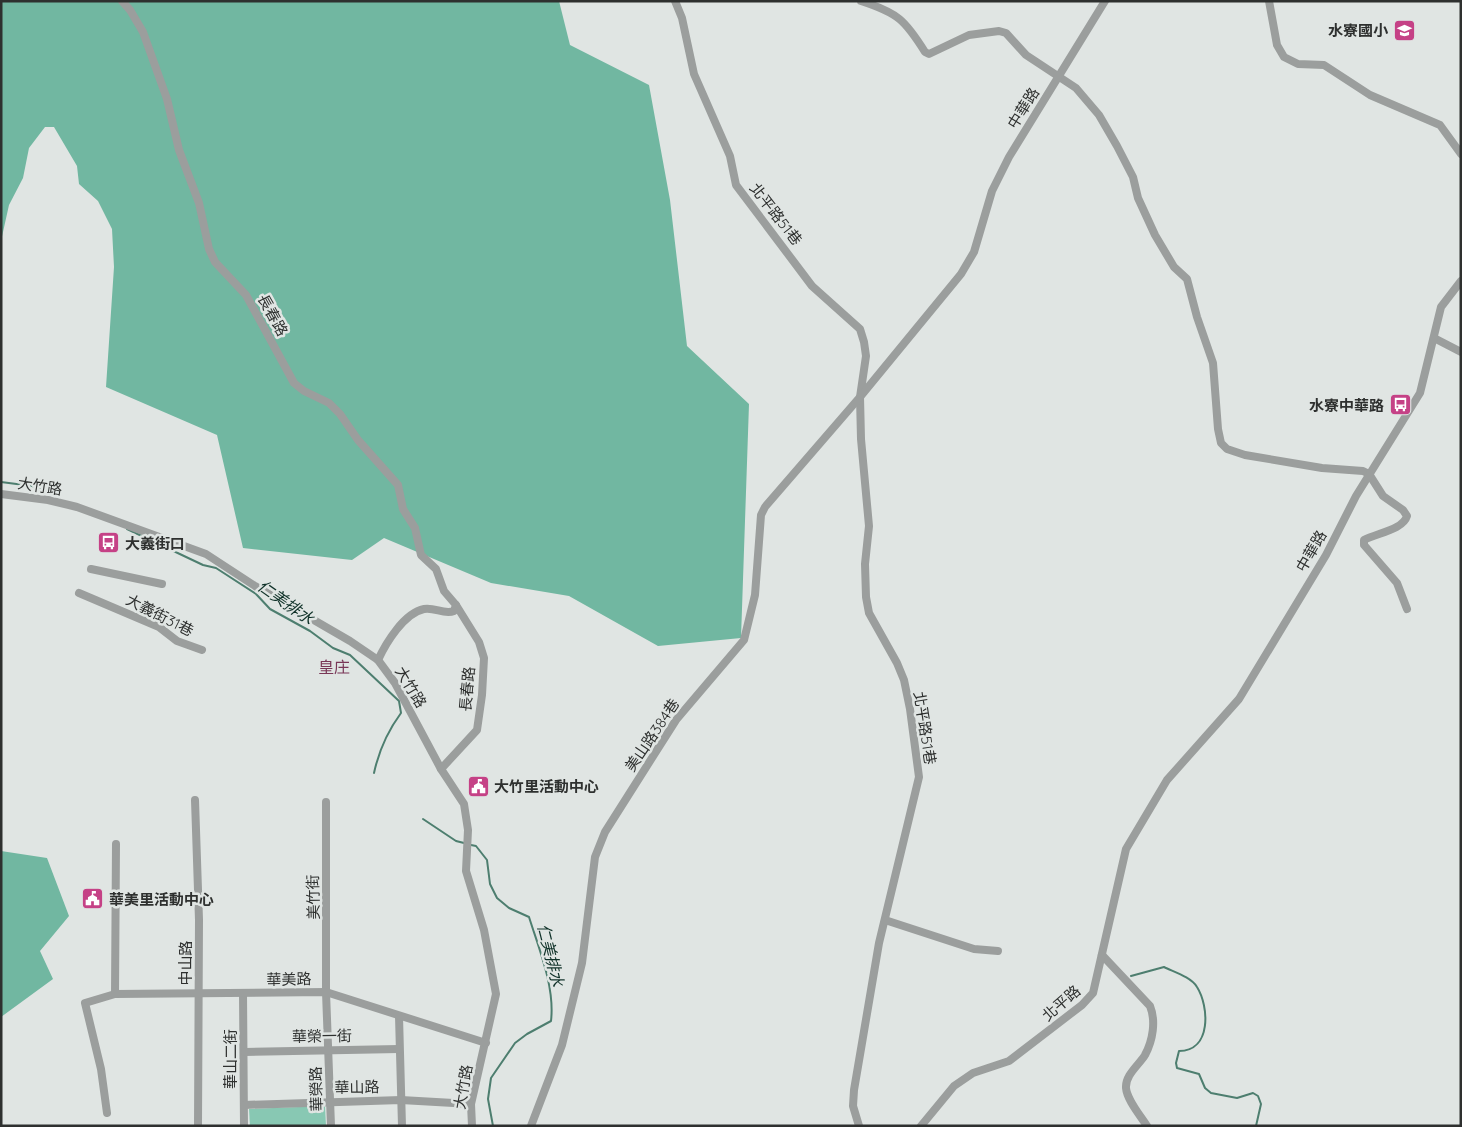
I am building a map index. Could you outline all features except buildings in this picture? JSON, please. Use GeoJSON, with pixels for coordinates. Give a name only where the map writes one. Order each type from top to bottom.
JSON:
{"type":"FeatureCollection","features":[{"type":"Feature","properties":{"kind":"street","name":"長春路"},"geometry":{"type":"LineString","coordinates":[[122,1],[130,10],[143,32],[168,99],[179,150],[199,203],[208,249],[215,262],[246,295],[294,383],[304,391],[329,403],[340,414],[358,440],[398,485],[403,509],[415,528],[421,556],[436,569],[444,592],[456,605],[479,642],[484,658],[482,696],[477,730],[442,769]]}},
{"type":"Feature","properties":{"kind":"street","name":"北平路51巷"},"geometry":{"type":"LineString","coordinates":[[675,1],[682,18],[694,74],[727,148],[736,185],[812,286],[860,329],[866,356],[860,397],[861,446],[869,526],[865,564],[866,597],[869,613],[897,663],[904,680],[919,777],[884,920],[854,1090],[853,1106],[858,1126]]}},
{"type":"Feature","properties":{"kind":"street"},"geometry":{"type":"LineString","coordinates":[[861,1],[886,9],[902,20],[925,52],[929,54],[969,35],[999,31],[1006,33],[1026,56],[1076,88],[1099,114],[1133,177],[1138,198],[1155,235],[1174,267],[1187,279],[1197,317],[1213,363],[1218,429],[1221,443],[1226,449],[1245,455],[1322,468],[1358,469],[1369,474],[1383,496],[1403,510],[1407,516],[1396,527],[1364,540],[1364,545],[1397,583],[1408,609]]}},
{"type":"Feature","properties":{"kind":"street","name":"中華路"},"geometry":{"type":"LineString","coordinates":[[860,397],[961,274],[974,252],[992,191],[1005,165],[1105,1]]}},
{"type":"Feature","properties":{"kind":"street"},"geometry":{"type":"LineString","coordinates":[[1268,1],[1277,45],[1284,57],[1298,64],[1324,65],[1370,95],[1440,125],[1461,154]]}},
{"type":"Feature","properties":{"kind":"street","name":"中華路"},"geometry":{"type":"LineString","coordinates":[[1146,814],[1167,780],[1186,756],[1217,726],[1239,698],[1326,555],[1369,474],[1420,393],[1442,307],[1461,281]]}},
{"type":"Feature","properties":{"kind":"street"},"geometry":{"type":"LineString","coordinates":[[1434,338],[1461,352]]}},
{"type":"Feature","properties":{"kind":"street","name":"美山路384巷"},"geometry":{"type":"LineString","coordinates":[[531,1126],[562,1045],[582,963],[595,857],[605,832],[676,720],[744,640],[755,595],[761,515],[765,507],[860,397]]}},
{"type":"Feature","properties":{"kind":"street","name":"大竹路"},"geometry":{"type":"LineString","coordinates":[[1,494],[48,500],[77,507],[206,554],[258,588],[329,631],[350,641],[378,660],[395,683],[442,769],[464,804],[467,839],[466,871],[484,930],[496,982],[496,994],[472,1104],[472,1126]]}},
{"type":"Feature","properties":{"kind":"street"},"geometry":{"type":"LineString","coordinates":[[91,569],[162,584]]}},
{"type":"Feature","properties":{"kind":"street","name":"大義街31巷"},"geometry":{"type":"LineString","coordinates":[[79,592],[159,628],[177,641],[202,650]]}},
{"type":"Feature","properties":{"kind":"street"},"geometry":{"type":"LineString","coordinates":[[378,660],[389,637],[414,614],[424,609],[448,614],[454,612],[456,605]]}},
{"type":"Feature","properties":{"kind":"street","name":"中山路"},"geometry":{"type":"LineString","coordinates":[[195,800],[199,920],[198,1126]]}},
{"type":"Feature","properties":{"kind":"street","name":"美竹街"},"geometry":{"type":"LineString","coordinates":[[326,802],[326,992]]}},
{"type":"Feature","properties":{"kind":"street","name":"北平路"},"geometry":{"type":"LineString","coordinates":[[921,1126],[954,1086],[972,1073],[1009,1061],[1082,1006],[1094,993],[1126,850],[1146,814]]}},
{"type":"Feature","properties":{"kind":"street"},"geometry":{"type":"LineString","coordinates":[[115,994],[116,844]]}},
{"type":"Feature","properties":{"kind":"street"},"geometry":{"type":"LineString","coordinates":[[884,920],[974,949],[998,951]]}},
{"type":"Feature","properties":{"kind":"street"},"geometry":{"type":"LineString","coordinates":[[1102,955],[1150,1006],[1154,1016],[1146,1054],[1128,1078],[1126,1086],[1128,1094],[1147,1126]]}},
{"type":"Feature","properties":{"kind":"street","name":"華美路"},"geometry":{"type":"LineString","coordinates":[[107,1113],[101,1069],[85,1003],[115,994],[326,992],[486,1043]]}},
{"type":"Feature","properties":{"kind":"street","name":"華榮路"},"geometry":{"type":"LineString","coordinates":[[326,992],[331,1126]]}},
{"type":"Feature","properties":{"kind":"street","name":"華山二街"},"geometry":{"type":"LineString","coordinates":[[243,993],[245,1052],[244,1126]]}},
{"type":"Feature","properties":{"kind":"street"},"geometry":{"type":"LineString","coordinates":[[399,1016],[402,1126]]}},
{"type":"Feature","properties":{"kind":"street","name":"華榮一街"},"geometry":{"type":"LineString","coordinates":[[245,1052],[399,1049]]}},
{"type":"Feature","properties":{"kind":"street","name":"華山路"},"geometry":{"type":"LineString","coordinates":[[244,1105],[401,1100],[472,1104]]}},
{"type":"Feature","properties":{"kind":"green space"},"geometry":{"type":"Polygon","coordinates":[[[1,1],[559,1],[570,45],[649,85],[670,200],[687,346],[749,404],[741,638],[658,646],[569,596],[491,583],[384,538],[352,560],[243,548],[217,435],[106,387],[114,267],[112,229],[98,201],[79,184],[77,166],[54,127],[45,127],[29,148],[23,178],[9,205],[1,241],[1,1]]]}},
{"type":"Feature","properties":{"kind":"green space"},"geometry":{"type":"Polygon","coordinates":[[[1,851],[47,858],[69,916],[40,951],[53,979],[1,1017],[1,851]]]}},
{"type":"Feature","properties":{"kind":"green space"},"geometry":{"type":"Polygon","coordinates":[[[325,1106],[326,1126],[250,1126],[249,1109],[325,1106]]]}},
{"type":"Feature","properties":{"kind":"waterway","name":"仁美排水"},"geometry":{"type":"LineString","coordinates":[[1,482],[60,492]]}},
{"type":"Feature","properties":{"kind":"waterway","name":"仁美排水"},"geometry":{"type":"LineString","coordinates":[[127,529],[203,565],[216,568],[256,594],[270,609],[310,631],[333,648],[350,655],[399,701],[401,713],[384,742],[374,773]]}},
{"type":"Feature","properties":{"kind":"waterway","name":"仁美排水"},"geometry":{"type":"LineString","coordinates":[[423,819],[456,841],[464,843]]}},
{"type":"Feature","properties":{"kind":"waterway","name":"仁美排水"},"geometry":{"type":"LineString","coordinates":[[471,845],[476,846],[487,860],[490,884],[497,898],[509,908],[529,917],[545,968],[551,995],[551,1021],[515,1043],[491,1078],[488,1099],[493,1126]]}},
{"type":"Feature","properties":{"kind":"waterway"},"geometry":{"type":"LineString","coordinates":[[1131,976],[1164,967],[1194,983],[1204,1005],[1205,1026],[1197,1044],[1190,1049],[1179,1051],[1176,1063],[1177,1068],[1199,1074],[1205,1088],[1211,1093],[1237,1098],[1253,1093],[1258,1096],[1261,1104],[1256,1126]]}},
{"type":"Feature","properties":{"kind":"place","name":"水寮國小"},"geometry":{"type":"Point","coordinates":[1404,30]}},
{"type":"Feature","properties":{"kind":"place","name":"水寮中華路"},"geometry":{"type":"Point","coordinates":[1400,405]}},
{"type":"Feature","properties":{"kind":"place","name":"大義街口"},"geometry":{"type":"Point","coordinates":[109,543]}},
{"type":"Feature","properties":{"kind":"place","name":"大竹里活動中心"},"geometry":{"type":"Point","coordinates":[478,786]}},
{"type":"Feature","properties":{"kind":"place","name":"華美里活動中心"},"geometry":{"type":"Point","coordinates":[93,899]}},
{"type":"Feature","properties":{"kind":"district","name":"皇庄"},"geometry":{"type":"Point","coordinates":[334,667]}}]}
